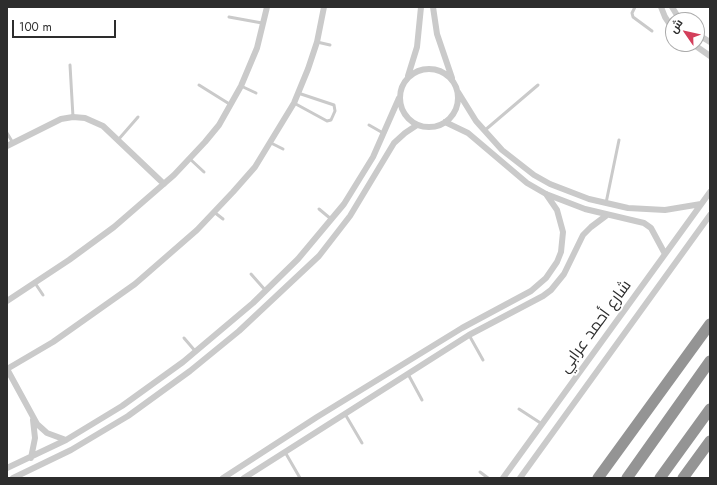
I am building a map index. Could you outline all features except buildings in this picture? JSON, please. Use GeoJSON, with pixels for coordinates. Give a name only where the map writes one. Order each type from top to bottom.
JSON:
{"type":"FeatureCollection","features":[{"type":"Feature","properties":{"kind":"highway"},"geometry":{"type":"LineString","coordinates":[[598,478],[710,324]]}},
{"type":"Feature","properties":{"kind":"highway"},"geometry":{"type":"LineString","coordinates":[[627,478],[710,361]]}},
{"type":"Feature","properties":{"kind":"highway"},"geometry":{"type":"LineString","coordinates":[[660,478],[710,409]]}},
{"type":"Feature","properties":{"kind":"highway"},"geometry":{"type":"LineString","coordinates":[[683,478],[710,441]]}},
{"type":"Feature","properties":{"kind":"street"},"geometry":{"type":"LineString","coordinates":[[7,301],[92,244],[164,184],[190,159],[214,130],[231,106],[242,86],[253,59],[264,23],[266,7]]}},
{"type":"Feature","properties":{"kind":"street"},"geometry":{"type":"LineString","coordinates":[[31,458],[35,438],[32,418],[7,369],[53,342],[135,284],[196,230],[255,166],[271,143],[294,102],[317,42],[324,7]]}},
{"type":"Feature","properties":{"kind":"street"},"geometry":{"type":"LineString","coordinates":[[408,77],[417,47],[421,7]]}},
{"type":"Feature","properties":{"kind":"street"},"geometry":{"type":"LineString","coordinates":[[433,7],[439,40],[458,92],[484,131],[502,150],[534,175],[562,190],[606,204],[628,208],[665,210],[701,204]]}},
{"type":"Feature","properties":{"kind":"street"},"geometry":{"type":"LineString","coordinates":[[662,7],[665,17]]}},
{"type":"Feature","properties":{"kind":"street"},"geometry":{"type":"LineString","coordinates":[[7,468],[31,458],[66,440],[140,394],[196,352],[266,291],[298,259],[332,220],[362,176],[384,134],[399,98],[401,87],[408,77],[417,70],[429,68],[440,70],[453,81]]}},
{"type":"Feature","properties":{"kind":"street"},"geometry":{"type":"LineString","coordinates":[[399,98],[404,114],[417,125],[435,127],[445,122],[456,109],[458,92]]}},
{"type":"Feature","properties":{"kind":"street"},"geometry":{"type":"LineString","coordinates":[[10,144],[55,121],[73,117],[85,118],[98,123],[164,184]]}},
{"type":"Feature","properties":{"kind":"street"},"geometry":{"type":"LineString","coordinates":[[445,122],[468,133],[527,183],[546,194],[585,210],[640,221],[648,225],[665,254]]}},
{"type":"Feature","properties":{"kind":"street"},"geometry":{"type":"LineString","coordinates":[[13,478],[71,450],[128,416],[185,375],[239,331],[319,256],[350,216],[394,143],[417,125]]}},
{"type":"Feature","properties":{"kind":"street","name":"شارع أحمد عرابي"},"geometry":{"type":"LineString","coordinates":[[503,478],[710,192]]}},
{"type":"Feature","properties":{"kind":"street"},"geometry":{"type":"LineString","coordinates":[[223,478],[317,417],[462,328],[531,291],[546,278],[557,262],[561,252],[562,232],[557,210],[546,194]]}},
{"type":"Feature","properties":{"kind":"street"},"geometry":{"type":"LineString","coordinates":[[244,478],[469,335],[551,290],[564,274],[583,235],[607,215]]}},
{"type":"Feature","properties":{"kind":"street"},"geometry":{"type":"LineString","coordinates":[[520,478],[710,215]]}},
{"type":"Feature","properties":{"kind":"street"},"geometry":{"type":"LineString","coordinates":[[32,418],[47,432],[66,440]]}},
{"type":"Feature","properties":{"kind":"street"},"geometry":{"type":"LineString","coordinates":[[253,458],[259,468]]}},
{"type":"Feature","properties":{"kind":"lane"},"geometry":{"type":"LineString","coordinates":[[635,7],[632,13],[633,17],[652,31]]}},
{"type":"Feature","properties":{"kind":"lane"},"geometry":{"type":"LineString","coordinates":[[228,17],[264,23]]}},
{"type":"Feature","properties":{"kind":"lane"},"geometry":{"type":"LineString","coordinates":[[317,42],[330,45]]}},
{"type":"Feature","properties":{"kind":"lane"},"geometry":{"type":"LineString","coordinates":[[70,65],[73,117]]}},
{"type":"Feature","properties":{"kind":"lane"},"geometry":{"type":"LineString","coordinates":[[199,85],[231,106]]}},
{"type":"Feature","properties":{"kind":"lane"},"geometry":{"type":"LineString","coordinates":[[484,131],[538,85]]}},
{"type":"Feature","properties":{"kind":"lane"},"geometry":{"type":"LineString","coordinates":[[242,86],[256,93]]}},
{"type":"Feature","properties":{"kind":"lane"},"geometry":{"type":"LineString","coordinates":[[294,102],[327,121],[331,120],[335,111],[334,105],[298,92]]}},
{"type":"Feature","properties":{"kind":"lane"},"geometry":{"type":"LineString","coordinates":[[118,140],[138,117]]}},
{"type":"Feature","properties":{"kind":"lane"},"geometry":{"type":"LineString","coordinates":[[369,125],[384,134]]}},
{"type":"Feature","properties":{"kind":"lane"},"geometry":{"type":"LineString","coordinates":[[7,133],[10,144]]}},
{"type":"Feature","properties":{"kind":"lane"},"geometry":{"type":"LineString","coordinates":[[606,204],[619,140]]}},
{"type":"Feature","properties":{"kind":"lane"},"geometry":{"type":"LineString","coordinates":[[271,143],[283,149]]}},
{"type":"Feature","properties":{"kind":"lane"},"geometry":{"type":"LineString","coordinates":[[190,159],[204,172]]}},
{"type":"Feature","properties":{"kind":"lane"},"geometry":{"type":"LineString","coordinates":[[319,209],[332,220]]}},
{"type":"Feature","properties":{"kind":"lane"},"geometry":{"type":"LineString","coordinates":[[214,212],[223,219]]}},
{"type":"Feature","properties":{"kind":"lane"},"geometry":{"type":"LineString","coordinates":[[251,274],[266,291]]}},
{"type":"Feature","properties":{"kind":"lane"},"geometry":{"type":"LineString","coordinates":[[35,283],[43,295]]}},
{"type":"Feature","properties":{"kind":"lane"},"geometry":{"type":"LineString","coordinates":[[469,335],[483,360]]}},
{"type":"Feature","properties":{"kind":"lane"},"geometry":{"type":"LineString","coordinates":[[184,338],[196,352]]}},
{"type":"Feature","properties":{"kind":"lane"},"geometry":{"type":"LineString","coordinates":[[408,374],[422,400]]}},
{"type":"Feature","properties":{"kind":"lane"},"geometry":{"type":"LineString","coordinates":[[519,408],[542,424]]}},
{"type":"Feature","properties":{"kind":"lane"},"geometry":{"type":"LineString","coordinates":[[345,414],[362,443]]}},
{"type":"Feature","properties":{"kind":"lane"},"geometry":{"type":"LineString","coordinates":[[284,452],[300,478]]}},
{"type":"Feature","properties":{"kind":"lane"},"geometry":{"type":"LineString","coordinates":[[480,472],[488,478]]}}]}
